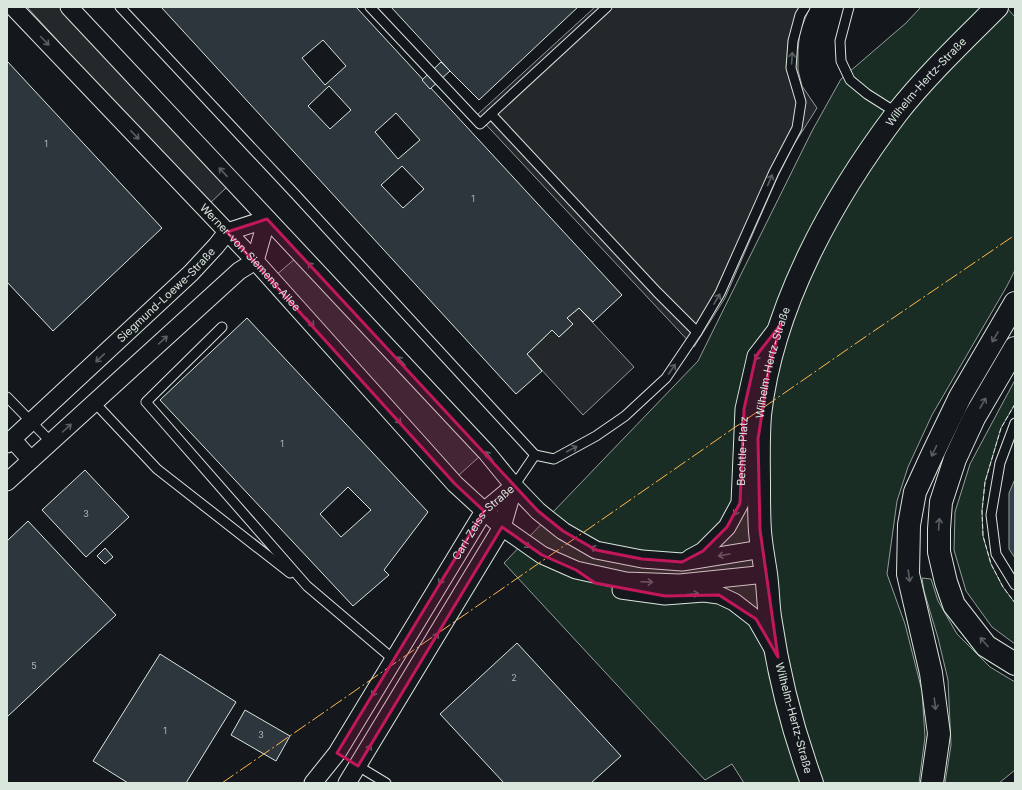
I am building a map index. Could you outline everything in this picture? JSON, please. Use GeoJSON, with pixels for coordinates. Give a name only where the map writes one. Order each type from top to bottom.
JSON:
{"type":"FeatureCollection","features":[{"type":"Feature","properties":{"kind":"main road","name":"Wilhelm-Hertz-Straße"},"geometry":{"type":"LineString","coordinates":[[812,783],[802,755],[782,680],[770,618],[760,530],[758,438],[769,368],[782,324],[798,280],[821,231],[849,182],[897,114],[921,85],[997,7]]}},
{"type":"Feature","properties":{"kind":"main road"},"geometry":{"type":"LineString","coordinates":[[932,783],[939,734],[931,673],[908,574],[909,525],[915,492],[932,455],[960,397],[1015,303]]}},
{"type":"Feature","properties":{"kind":"main road"},"geometry":{"type":"LineString","coordinates":[[1015,348],[974,418],[955,459],[941,502],[939,552],[946,582],[954,605],[986,646],[1015,664]]}},
{"type":"Feature","properties":{"kind":"street","name":"Werner-von-Siemens-Allee"},"geometry":{"type":"LineString","coordinates":[[13,7],[227,232],[456,484],[484,511]]}},
{"type":"Feature","properties":{"kind":"street"},"geometry":{"type":"LineString","coordinates":[[69,7],[482,448],[538,512],[563,531],[596,550],[642,559],[682,562],[762,549]]}},
{"type":"Feature","properties":{"kind":"street"},"geometry":{"type":"LineString","coordinates":[[227,232],[267,219]]}},
{"type":"Feature","properties":{"kind":"street"},"geometry":{"type":"LineString","coordinates":[[7,482],[239,271],[255,262],[267,219]]}},
{"type":"Feature","properties":{"kind":"street","name":"Siegmund-Loewe-Straße"},"geometry":{"type":"LineString","coordinates":[[31,460],[10,442],[191,273],[227,232]]}},
{"type":"Feature","properties":{"kind":"street","name":"Bechtle-Platz"},"geometry":{"type":"LineString","coordinates":[[682,562],[703,551],[727,527],[740,503],[744,408],[756,356],[782,324]]}},
{"type":"Feature","properties":{"kind":"street","name":"Carl-Zeiss-Straße"},"geometry":{"type":"LineString","coordinates":[[313,783],[337,753],[484,511],[514,486]]}},
{"type":"Feature","properties":{"kind":"street","name":"Carl-Zeiss-Straße"},"geometry":{"type":"LineString","coordinates":[[348,783],[502,527],[514,486]]}},
{"type":"Feature","properties":{"kind":"street"},"geometry":{"type":"LineString","coordinates":[[484,511],[502,527],[542,555],[576,570],[595,583],[628,592],[665,596],[704,593],[719,595],[734,602],[756,619],[778,657]]}},
{"type":"Feature","properties":{"kind":"street"},"geometry":{"type":"LineString","coordinates":[[576,570],[626,581],[680,583],[766,574]]}},
{"type":"Feature","properties":{"kind":"street"},"geometry":{"type":"LineString","coordinates":[[337,753],[358,766]]}},
{"type":"Feature","properties":{"kind":"lane"},"geometry":{"type":"LineString","coordinates":[[120,7],[284,182],[535,455],[554,459],[596,436],[625,416],[666,378],[697,332],[720,293],[774,172],[797,128],[801,102],[791,68],[793,41],[800,15],[805,7]]}},
{"type":"Feature","properties":{"kind":"lane"},"geometry":{"type":"LineString","coordinates":[[370,7],[480,124],[607,7]]}},
{"type":"Feature","properties":{"kind":"lane"},"geometry":{"type":"LineString","coordinates":[[849,7],[840,40],[841,61],[850,80],[867,94],[897,114]]}},
{"type":"Feature","properties":{"kind":"lane"},"geometry":{"type":"LineString","coordinates":[[490,114],[657,292],[697,332]]}},
{"type":"Feature","properties":{"kind":"lane"},"geometry":{"type":"LineString","coordinates":[[222,327],[146,402],[307,586]]}},
{"type":"Feature","properties":{"kind":"lane"},"geometry":{"type":"LineString","coordinates":[[7,397],[51,442]]}},
{"type":"Feature","properties":{"kind":"lane"},"geometry":{"type":"LineString","coordinates":[[95,403],[157,469],[307,586],[393,659]]}},
{"type":"Feature","properties":{"kind":"lane"},"geometry":{"type":"LineString","coordinates":[[1015,423],[1000,463],[991,515],[996,554],[1015,585]]}},
{"type":"Feature","properties":{"kind":"lane"},"geometry":{"type":"LineString","coordinates":[[514,486],[535,455]]}},
{"type":"Feature","properties":{"kind":"lane"},"geometry":{"type":"LineString","coordinates":[[358,766],[386,783]]}},
{"type":"Feature","properties":{"kind":"highlighted area"},"geometry":{"type":"Polygon","coordinates":[[[267,219],[538,511],[563,531],[596,550],[642,559],[682,562],[703,551],[727,527],[740,503],[744,409],[756,356],[781,324],[769,368],[758,439],[760,530],[778,657],[756,619],[719,595],[665,596],[595,583],[576,570],[542,555],[502,527],[358,766],[337,753],[484,511],[455,484],[227,232],[267,219]]]}},
{"type":"Feature","properties":{"kind":"green space"},"geometry":{"type":"Polygon","coordinates":[[[921,7],[1006,7],[1015,17],[1015,270],[932,415],[908,467],[897,501],[887,574],[905,624],[922,691],[925,737],[919,783],[744,783],[732,764],[705,780],[504,563],[698,361],[812,131],[841,79],[906,23],[921,7]]]}},
{"type":"Feature","properties":{"kind":"green space"},"geometry":{"type":"Polygon","coordinates":[[[1015,380],[1015,404],[1001,428],[985,482],[982,511],[983,536],[991,564],[1003,587],[1015,603],[1015,644],[992,627],[966,591],[954,550],[955,512],[970,464],[1015,380]]]}},
{"type":"Feature","properties":{"kind":"green space"},"geometry":{"type":"Polygon","coordinates":[[[922,578],[931,579],[938,601],[957,634],[990,667],[1015,682],[1015,770],[999,783],[945,783],[951,745],[948,680],[938,638],[924,591],[922,578]]]}},
{"type":"Feature","properties":{"kind":"shaded area"},"geometry":{"type":"Polygon","coordinates":[[[27,7],[64,7],[228,186],[208,205],[27,7]]]}},
{"type":"Feature","properties":{"kind":"shaded area"},"geometry":{"type":"Polygon","coordinates":[[[595,7],[810,7],[800,31],[798,70],[802,86],[817,108],[793,146],[777,178],[725,298],[694,347],[477,115],[595,7]]]}},
{"type":"Feature","properties":{"kind":"shaded area"},"geometry":{"type":"Polygon","coordinates":[[[297,257],[480,456],[459,475],[275,276],[297,257]]]}},
{"type":"Feature","properties":{"kind":"shaded area"},"geometry":{"type":"Polygon","coordinates":[[[579,308],[634,367],[583,415],[527,354],[552,330],[559,337],[573,324],[567,318],[579,308]]]}},
{"type":"Feature","properties":{"kind":"water"},"geometry":{"type":"Polygon","coordinates":[[[1015,479],[1015,558],[1009,549],[1009,493],[1015,479]]]}},
{"type":"Feature","properties":{"kind":"building"},"geometry":{"type":"Polygon","coordinates":[[[161,7],[356,7],[622,295],[593,322],[579,308],[567,318],[573,324],[559,337],[552,330],[527,354],[542,371],[516,394],[161,7]],[[323,40],[302,58],[325,85],[346,66],[323,40]],[[329,86],[308,106],[330,129],[351,110],[329,86]],[[396,113],[375,132],[398,159],[420,140],[396,113]],[[402,166],[381,185],[403,208],[424,189],[402,166]]]}},
{"type":"Feature","properties":{"kind":"building"},"geometry":{"type":"Polygon","coordinates":[[[391,7],[578,7],[479,100],[391,7]]]}},
{"type":"Feature","properties":{"kind":"building"},"geometry":{"type":"Polygon","coordinates":[[[7,61],[162,228],[53,331],[7,282],[7,61]]]}},
{"type":"Feature","properties":{"kind":"building"},"geometry":{"type":"Polygon","coordinates":[[[441,62],[450,71],[430,89],[422,80],[441,62]]]}},
{"type":"Feature","properties":{"kind":"building"},"geometry":{"type":"Polygon","coordinates":[[[247,318],[428,512],[384,570],[389,575],[353,606],[160,400],[247,318]],[[348,487],[320,514],[341,537],[371,510],[348,487]]]}},
{"type":"Feature","properties":{"kind":"building"},"geometry":{"type":"Polygon","coordinates":[[[85,470],[129,517],[86,557],[42,510],[85,470]]]}},
{"type":"Feature","properties":{"kind":"building"},"geometry":{"type":"Polygon","coordinates":[[[28,521],[116,615],[7,717],[7,541],[28,521]]]}},
{"type":"Feature","properties":{"kind":"building"},"geometry":{"type":"Polygon","coordinates":[[[105,548],[113,557],[105,564],[97,556],[105,548]]]}},
{"type":"Feature","properties":{"kind":"building"},"geometry":{"type":"Polygon","coordinates":[[[517,643],[621,756],[591,783],[504,783],[440,714],[517,643]]]}},
{"type":"Feature","properties":{"kind":"building"},"geometry":{"type":"Polygon","coordinates":[[[160,654],[236,702],[186,783],[128,783],[93,761],[160,654]]]}},
{"type":"Feature","properties":{"kind":"building"},"geometry":{"type":"Polygon","coordinates":[[[245,710],[290,736],[276,761],[231,735],[245,710]]]}},
{"type":"Feature","properties":{"kind":"fence"},"geometry":{"type":"LineString","coordinates":[[1015,404],[1001,428],[985,482],[982,511],[983,536],[991,564],[1003,587],[1015,603]]}},
{"type":"Feature","properties":{"kind":"power"},"geometry":{"type":"LineString","coordinates":[[222,783],[868,335],[1015,235]]}}]}
